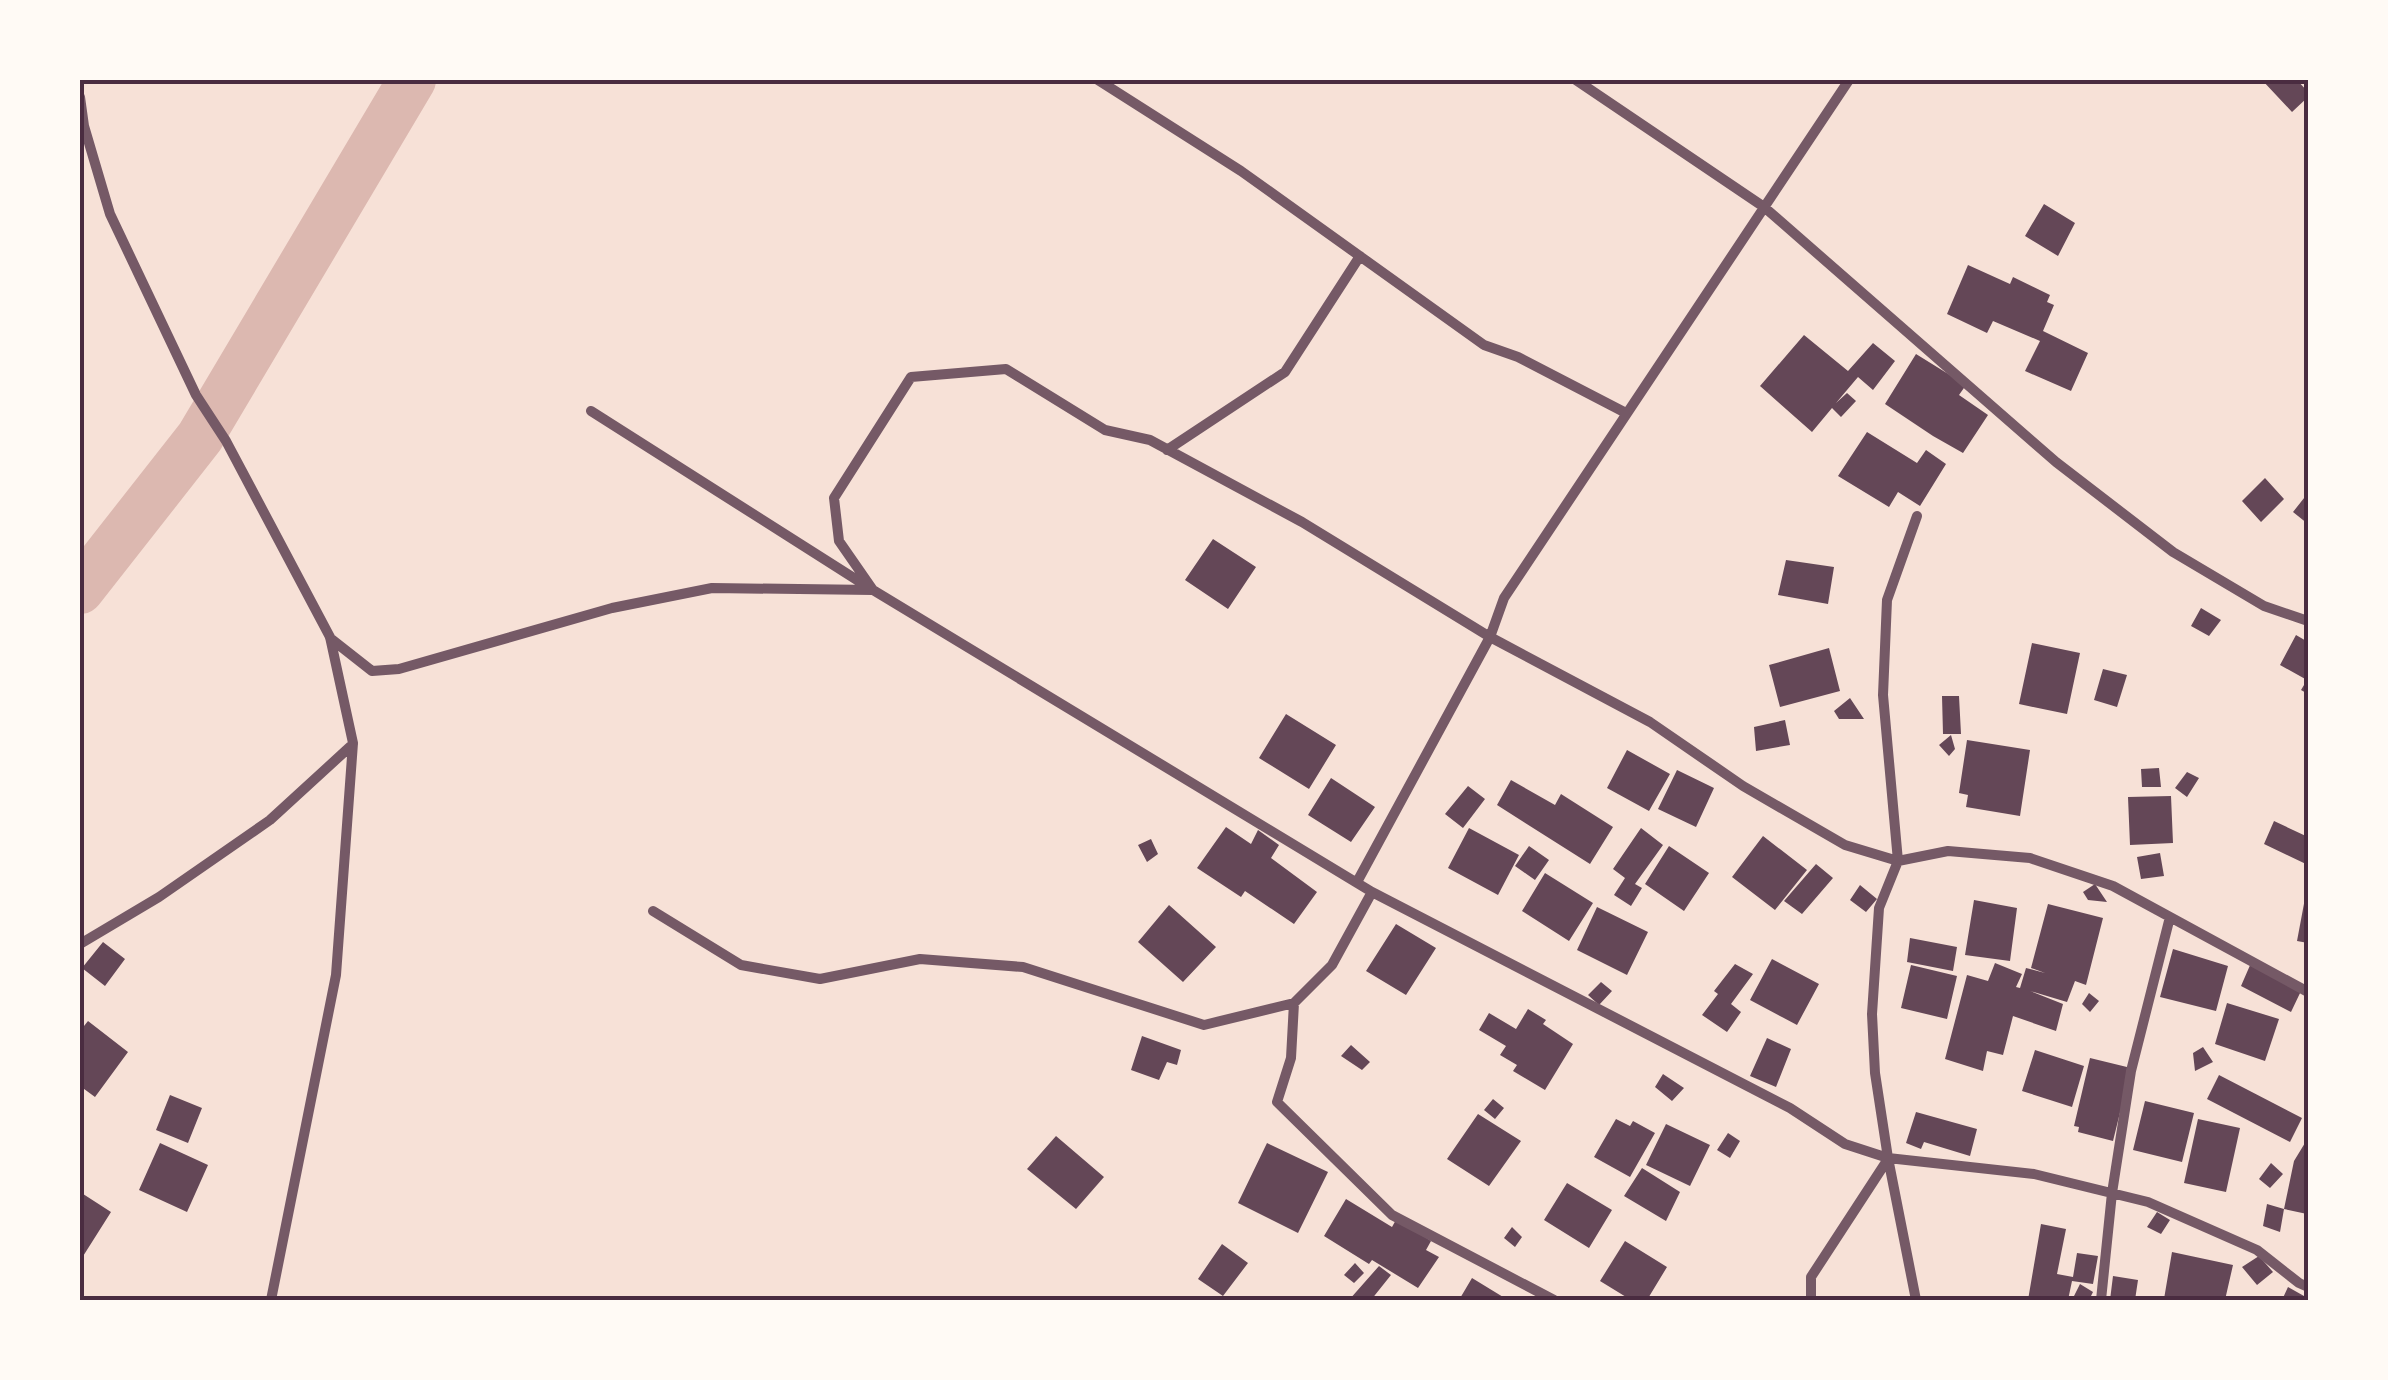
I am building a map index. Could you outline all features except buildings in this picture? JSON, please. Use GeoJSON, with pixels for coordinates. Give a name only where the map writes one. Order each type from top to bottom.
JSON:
{"type":"FeatureCollection","features":[{"type":"Feature","properties":{"kind":"street"},"geometry":{"type":"LineString","coordinates":[[1098,80],[1241,171],[1484,345],[1518,357],[1626,413]]}},
{"type":"Feature","properties":{"kind":"street"},"geometry":{"type":"LineString","coordinates":[[1576,80],[1764,206],[2056,462],[2172,552],[2264,606],[2308,621]]}},
{"type":"Feature","properties":{"kind":"street"},"geometry":{"type":"LineString","coordinates":[[1357,882],[1490,636],[1504,598],[1849,80]]}},
{"type":"Feature","properties":{"kind":"street"},"geometry":{"type":"LineString","coordinates":[[80,97],[82,126],[110,214],[196,395],[226,440],[330,637],[353,744],[336,976],[271,1300]]}},
{"type":"Feature","properties":{"kind":"street"},"geometry":{"type":"LineString","coordinates":[[1167,450],[1285,372],[1360,256]]}},
{"type":"Feature","properties":{"kind":"street"},"geometry":{"type":"LineString","coordinates":[[873,590],[839,541],[834,498],[911,377],[1006,369],[1105,430],[1150,440],[1302,522],[1490,636],[1650,722],[1742,786],[1845,845],[1898,860],[1948,851],[2030,858],[2114,886],[2308,992]]}},
{"type":"Feature","properties":{"kind":"street"},"geometry":{"type":"LineString","coordinates":[[591,411],[873,590],[1372,892],[1790,1108],[1846,1144],[1888,1158],[2034,1174],[2148,1202],[2258,1250],[2308,1286]]}},
{"type":"Feature","properties":{"kind":"street"},"geometry":{"type":"LineString","coordinates":[[1916,1300],[1875,1074],[1872,1014],[1879,908],[1898,860],[1883,695],[1887,600],[1918,516]]}},
{"type":"Feature","properties":{"kind":"street"},"geometry":{"type":"LineString","coordinates":[[330,637],[372,671],[398,669],[612,608],[712,588],[873,590]]}},
{"type":"Feature","properties":{"kind":"street"},"geometry":{"type":"LineString","coordinates":[[80,944],[159,897],[270,820],[353,744]]}},
{"type":"Feature","properties":{"kind":"street"},"geometry":{"type":"LineString","coordinates":[[653,911],[740,965],[820,979],[920,959],[1023,967],[1204,1025],[1294,1003],[1332,965],[1372,892]]}},
{"type":"Feature","properties":{"kind":"street"},"geometry":{"type":"LineString","coordinates":[[2101,1300],[2131,1071],[2170,917]]}},
{"type":"Feature","properties":{"kind":"street"},"geometry":{"type":"LineString","coordinates":[[1294,1003],[1291,1058],[1276,1102],[1392,1215],[1554,1300]]}},
{"type":"Feature","properties":{"kind":"street"},"geometry":{"type":"LineString","coordinates":[[1811,1300],[1811,1277],[1888,1158]]}},
{"type":"Feature","properties":{"kind":"waterway"},"geometry":{"type":"LineString","coordinates":[[80,590],[200,437],[412,80]]}}]}
